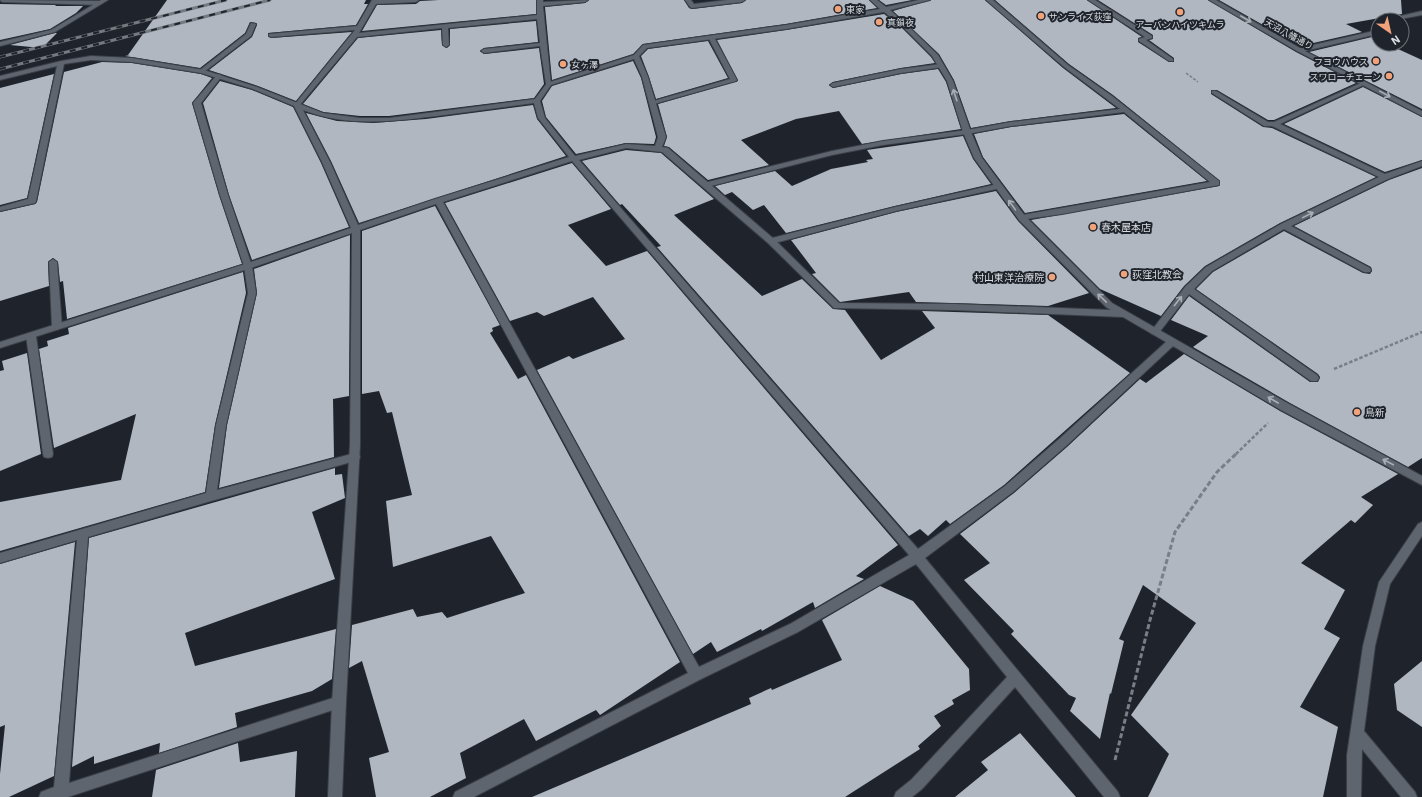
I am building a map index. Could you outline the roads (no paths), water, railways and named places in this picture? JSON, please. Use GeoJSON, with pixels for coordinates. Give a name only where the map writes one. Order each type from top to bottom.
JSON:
{"type":"FeatureCollection","features":[{"type":"Feature","properties":{"kind":"street"},"geometry":{"type":"LineString","coordinates":[[2,0],[102,2]]}},
{"type":"Feature","properties":{"kind":"street"},"geometry":{"type":"LineString","coordinates":[[297,105],[355,35],[374,1],[416,0]]}},
{"type":"Feature","properties":{"kind":"street"},"geometry":{"type":"LineString","coordinates":[[549,84],[539,17],[540,2],[585,0]]}},
{"type":"Feature","properties":{"kind":"street"},"geometry":{"type":"LineString","coordinates":[[688,0],[692,6],[742,0]]}},
{"type":"Feature","properties":{"kind":"street"},"geometry":{"type":"LineString","coordinates":[[873,0],[904,25],[935,55],[950,81],[967,132],[978,158],[1022,218],[1109,305],[1285,407],[1422,481]]}},
{"type":"Feature","properties":{"kind":"street"},"geometry":{"type":"LineString","coordinates":[[0,78],[61,63],[91,58],[132,60],[202,71],[255,88],[322,115],[360,120],[389,120],[537,101],[549,84],[636,56],[644,46],[776,29],[885,10],[927,0]]}},
{"type":"Feature","properties":{"kind":"street"},"geometry":{"type":"LineString","coordinates":[[989,0],[1066,66],[1126,110],[1216,182],[1062,212],[1022,218]]}},
{"type":"Feature","properties":{"kind":"street"},"geometry":{"type":"LineString","coordinates":[[1092,0],[1150,38],[1141,40],[1171,60]]}},
{"type":"Feature","properties":{"kind":"street","name":"天沼八幡通り"},"geometry":{"type":"LineString","coordinates":[[1212,0],[1299,50],[1422,114]]}},
{"type":"Feature","properties":{"kind":"street"},"geometry":{"type":"LineString","coordinates":[[0,44],[53,31],[102,2]]}},
{"type":"Feature","properties":{"kind":"street"},"geometry":{"type":"LineString","coordinates":[[1410,15],[1422,13]]}},
{"type":"Feature","properties":{"kind":"street"},"geometry":{"type":"LineString","coordinates":[[355,35],[539,17]]}},
{"type":"Feature","properties":{"kind":"street"},"geometry":{"type":"LineString","coordinates":[[202,71],[249,35],[253,24]]}},
{"type":"Feature","properties":{"kind":"street"},"geometry":{"type":"LineString","coordinates":[[445,27],[446,46]]}},
{"type":"Feature","properties":{"kind":"street"},"geometry":{"type":"LineString","coordinates":[[271,35],[359,28]]}},
{"type":"Feature","properties":{"kind":"street"},"geometry":{"type":"LineString","coordinates":[[1299,50],[1370,34]]}},
{"type":"Feature","properties":{"kind":"street"},"geometry":{"type":"LineString","coordinates":[[652,103],[734,80],[711,37]]}},
{"type":"Feature","properties":{"kind":"street"},"geometry":{"type":"LineString","coordinates":[[484,51],[544,44]]}},
{"type":"Feature","properties":{"kind":"street"},"geometry":{"type":"LineString","coordinates":[[636,56],[645,77],[662,137],[658,148]]}},
{"type":"Feature","properties":{"kind":"street"},"geometry":{"type":"LineString","coordinates":[[0,209],[32,201],[61,63]]}},
{"type":"Feature","properties":{"kind":"street"},"geometry":{"type":"LineString","coordinates":[[833,85],[901,71],[941,66]]}},
{"type":"Feature","properties":{"kind":"street"},"geometry":{"type":"LineString","coordinates":[[211,496],[221,425],[252,293],[248,266],[224,195],[197,103],[219,76]]}},
{"type":"Feature","properties":{"kind":"street"},"geometry":{"type":"LineString","coordinates":[[1214,92],[1267,124],[1273,124],[1286,120],[1365,83]]}},
{"type":"Feature","properties":{"kind":"street"},"geometry":{"type":"LineString","coordinates":[[537,101],[542,118],[574,159],[917,558],[1110,793]]}},
{"type":"Feature","properties":{"kind":"street"},"geometry":{"type":"LineString","coordinates":[[297,105],[326,162],[356,229],[354,457],[338,702],[335,797]]}},
{"type":"Feature","properties":{"kind":"street"},"geometry":{"type":"LineString","coordinates":[[707,185],[832,153],[883,143],[967,132],[1011,124],[1126,110]]}},
{"type":"Feature","properties":{"kind":"street"},"geometry":{"type":"LineString","coordinates":[[1273,124],[1385,177]]}},
{"type":"Feature","properties":{"kind":"street"},"geometry":{"type":"LineString","coordinates":[[0,345],[248,266],[438,201],[559,162],[626,146],[658,148],[665,150],[771,241],[837,306],[954,307],[1124,314]]}},
{"type":"Feature","properties":{"kind":"street"},"geometry":{"type":"LineString","coordinates":[[1154,332],[1188,289],[1209,268],[1284,226],[1385,177],[1422,163]]}},
{"type":"Feature","properties":{"kind":"street"},"geometry":{"type":"LineString","coordinates":[[771,241],[895,209],[998,186]]}},
{"type":"Feature","properties":{"kind":"street"},"geometry":{"type":"LineString","coordinates":[[438,201],[696,675]]}},
{"type":"Feature","properties":{"kind":"street"},"geometry":{"type":"LineString","coordinates":[[1284,226],[1367,270]]}},
{"type":"Feature","properties":{"kind":"street"},"geometry":{"type":"LineString","coordinates":[[53,262],[57,327]]}},
{"type":"Feature","properties":{"kind":"street"},"geometry":{"type":"LineString","coordinates":[[1188,289],[1314,378]]}},
{"type":"Feature","properties":{"kind":"street"},"geometry":{"type":"LineString","coordinates":[[31,336],[48,454]]}},
{"type":"Feature","properties":{"kind":"street"},"geometry":{"type":"LineString","coordinates":[[460,797],[696,675],[794,628],[917,558],[1009,488],[1062,443],[1172,342]]}},
{"type":"Feature","properties":{"kind":"street"},"geometry":{"type":"LineString","coordinates":[[0,558],[211,496],[354,457]]}},
{"type":"Feature","properties":{"kind":"street"},"geometry":{"type":"LineString","coordinates":[[1354,797],[1354,754],[1368,646],[1385,582],[1422,527]]}},
{"type":"Feature","properties":{"kind":"street"},"geometry":{"type":"LineString","coordinates":[[61,791],[83,534]]}},
{"type":"Feature","properties":{"kind":"street"},"geometry":{"type":"LineString","coordinates":[[901,797],[917,784],[1016,678]]}},
{"type":"Feature","properties":{"kind":"street"},"geometry":{"type":"LineString","coordinates":[[46,797],[338,702]]}},
{"type":"Feature","properties":{"kind":"street"},"geometry":{"type":"LineString","coordinates":[[1357,733],[1410,797]]}},
{"type":"Feature","properties":{"kind":"railway"},"geometry":{"type":"LineString","coordinates":[[0,57],[226,0]]}},
{"type":"Feature","properties":{"kind":"railway"},"geometry":{"type":"LineString","coordinates":[[0,69],[270,0]]}},
{"type":"Feature","properties":{"kind":"place","name":"東家"},"geometry":{"type":"Point","coordinates":[838,9]}},
{"type":"Feature","properties":{"kind":"place","name":"アーバンハイツキムラ"},"geometry":{"type":"Point","coordinates":[1180,12]}},
{"type":"Feature","properties":{"kind":"place","name":"サンライズ荻窪"},"geometry":{"type":"Point","coordinates":[1041,16]}},
{"type":"Feature","properties":{"kind":"place","name":"真鎖夜"},"geometry":{"type":"Point","coordinates":[879,22]}},
{"type":"Feature","properties":{"kind":"place","name":"フヨウハウス"},"geometry":{"type":"Point","coordinates":[1376,61]}},
{"type":"Feature","properties":{"kind":"place","name":"女ヶ澤"},"geometry":{"type":"Point","coordinates":[563,64]}},
{"type":"Feature","properties":{"kind":"place","name":"スワローチェーン"},"geometry":{"type":"Point","coordinates":[1389,76]}},
{"type":"Feature","properties":{"kind":"place","name":"春木屋本店"},"geometry":{"type":"Point","coordinates":[1093,227]}},
{"type":"Feature","properties":{"kind":"place","name":"荻窪北教会"},"geometry":{"type":"Point","coordinates":[1124,274]}},
{"type":"Feature","properties":{"kind":"place","name":"村山東洋治療院"},"geometry":{"type":"Point","coordinates":[1052,277]}},
{"type":"Feature","properties":{"kind":"place","name":"鳥新"},"geometry":{"type":"Point","coordinates":[1357,412]}}]}
